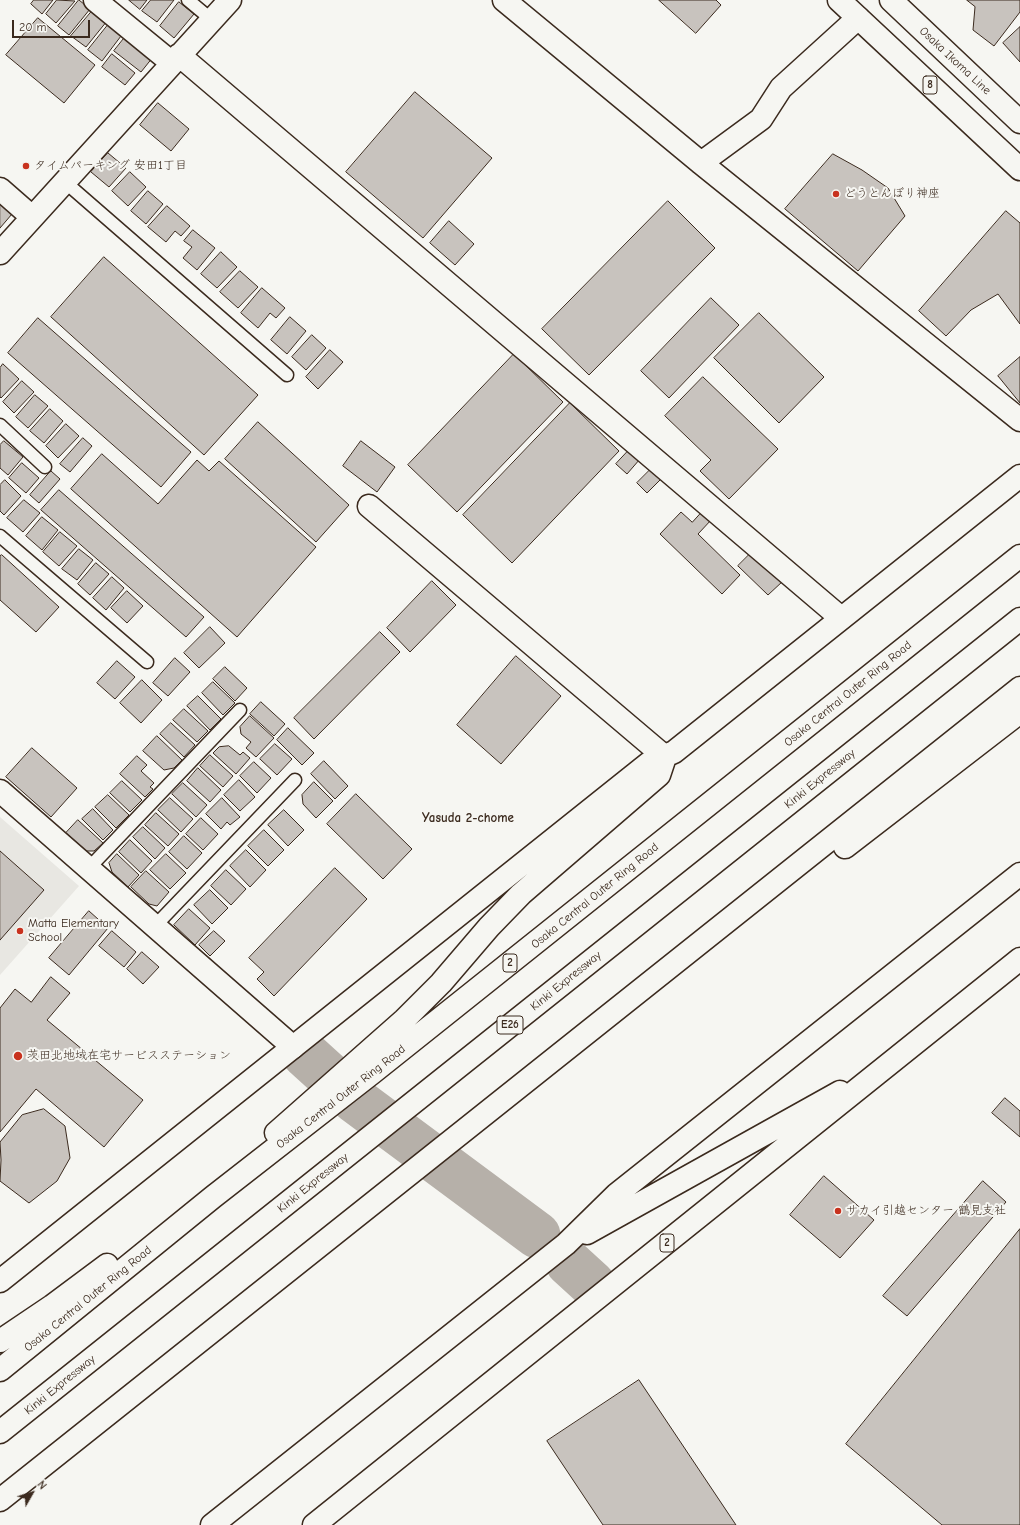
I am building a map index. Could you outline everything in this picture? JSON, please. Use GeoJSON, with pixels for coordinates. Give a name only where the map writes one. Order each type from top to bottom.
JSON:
{"type":"FeatureCollection","features":[{"type":"Feature","properties":{"kind":"main road"},"geometry":{"type":"LineString","coordinates":[[95,0],[176,59],[841,618]]}},
{"type":"Feature","properties":{"kind":"main road"},"geometry":{"type":"LineString","coordinates":[[0,253],[230,0]]}},
{"type":"Feature","properties":{"kind":"main road"},"geometry":{"type":"LineString","coordinates":[[504,0],[701,162],[1020,420]]}},
{"type":"Feature","properties":{"kind":"main road","name":"8"},"geometry":{"type":"LineString","coordinates":[[839,0],[1020,169]]}},
{"type":"Feature","properties":{"kind":"main road","name":"Osaka Ikoma Line"},"geometry":{"type":"LineString","coordinates":[[891,0],[1020,122]]}},
{"type":"Feature","properties":{"kind":"main road"},"geometry":{"type":"LineString","coordinates":[[701,162],[761,119],[781,88],[858,18]]}},
{"type":"Feature","properties":{"kind":"main road"},"geometry":{"type":"LineString","coordinates":[[0,189],[32,217]]}},
{"type":"Feature","properties":{"kind":"main road"},"geometry":{"type":"LineString","coordinates":[[0,1281],[649,764],[666,756],[1020,476]]}},
{"type":"Feature","properties":{"kind":"main road"},"geometry":{"type":"LineString","coordinates":[[369,506],[666,756]]}},
{"type":"Feature","properties":{"kind":"main road","name":"Osaka Central Outer Ring Road"},"geometry":{"type":"LineString","coordinates":[[0,1370],[213,1197],[385,1063],[1020,556]]}},
{"type":"Feature","properties":{"kind":"main road","name":"Kinki Expressway"},"geometry":{"type":"LineString","coordinates":[[0,1432],[1020,619]]}},
{"type":"Feature","properties":{"kind":"main road"},"geometry":{"type":"LineString","coordinates":[[0,1500],[1020,688]]}},
{"type":"Feature","properties":{"kind":"main road"},"geometry":{"type":"LineString","coordinates":[[659,975],[789,890],[1020,712]]}},
{"type":"Feature","properties":{"kind":"main road"},"geometry":{"type":"LineString","coordinates":[[0,1341],[52,1306],[132,1246],[213,1197],[241,1166],[291,1118],[404,1020],[441,983],[489,927],[521,894],[660,775],[666,756]]}},
{"type":"Feature","properties":{"kind":"main road"},"geometry":{"type":"LineString","coordinates":[[0,791],[292,1047]]}},
{"type":"Feature","properties":{"kind":"main road"},"geometry":{"type":"LineString","coordinates":[[212,1525],[566,1244],[617,1194],[1020,874]]}},
{"type":"Feature","properties":{"kind":"main road","name":"2"},"geometry":{"type":"LineString","coordinates":[[314,1525],[1020,959]]}},
{"type":"Feature","properties":{"kind":"main road"},"geometry":{"type":"LineString","coordinates":[[566,1244],[627,1212],[803,1111],[885,1068]]}},
{"type":"Feature","properties":{"kind":"main road"},"geometry":{"type":"LineString","coordinates":[[235,1525],[287,1466]]}},
{"type":"Feature","properties":{"kind":"lane"},"geometry":{"type":"LineString","coordinates":[[188,0],[212,20]]}},
{"type":"Feature","properties":{"kind":"lane"},"geometry":{"type":"LineString","coordinates":[[65,182],[287,375]]}},
{"type":"Feature","properties":{"kind":"lane"},"geometry":{"type":"LineString","coordinates":[[0,425],[45,467]]}},
{"type":"Feature","properties":{"kind":"lane"},"geometry":{"type":"LineString","coordinates":[[0,536],[147,662]]}},
{"type":"Feature","properties":{"kind":"lane"},"geometry":{"type":"LineString","coordinates":[[89,868],[240,710]]}},
{"type":"Feature","properties":{"kind":"lane"},"geometry":{"type":"LineString","coordinates":[[155,926],[295,780]]}},
{"type":"Feature","properties":{"kind":"shaded area","name":"Matta Elementary School"},"geometry":{"type":"Polygon","coordinates":[[[0,817],[79,886],[0,975],[0,817]]]}},
{"type":"Feature","properties":{"kind":"building"},"geometry":{"type":"Polygon","coordinates":[[[34,0],[53,0],[42,14],[31,4],[34,0]]]}},
{"type":"Feature","properties":{"kind":"building"},"geometry":{"type":"Polygon","coordinates":[[[57,0],[75,1],[56,23],[46,14],[57,0]]]}},
{"type":"Feature","properties":{"kind":"building"},"geometry":{"type":"Polygon","coordinates":[[[79,0],[90,9],[69,35],[58,26],[79,0]]]}},
{"type":"Feature","properties":{"kind":"building"},"geometry":{"type":"Polygon","coordinates":[[[129,0],[147,0],[140,9],[129,0]]]}},
{"type":"Feature","properties":{"kind":"building"},"geometry":{"type":"Polygon","coordinates":[[[151,0],[174,0],[157,22],[142,11],[151,0]]]}},
{"type":"Feature","properties":{"kind":"building"},"geometry":{"type":"Polygon","coordinates":[[[659,0],[716,0],[721,5],[696,33],[659,0]]]}},
{"type":"Feature","properties":{"kind":"building"},"geometry":{"type":"Polygon","coordinates":[[[967,0],[1020,0],[1020,12],[994,46],[973,30],[975,7],[967,0]]]}},
{"type":"Feature","properties":{"kind":"building"},"geometry":{"type":"Polygon","coordinates":[[[179,2],[194,14],[174,38],[160,26],[179,2]]]}},
{"type":"Feature","properties":{"kind":"building"},"geometry":{"type":"Polygon","coordinates":[[[93,10],[107,21],[86,47],[71,36],[93,10]]]}},
{"type":"Feature","properties":{"kind":"building"},"geometry":{"type":"Polygon","coordinates":[[[38,18],[95,65],[64,103],[6,55],[38,18]]]}},
{"type":"Feature","properties":{"kind":"building"},"geometry":{"type":"Polygon","coordinates":[[[108,25],[121,36],[102,61],[88,50],[108,25]]]}},
{"type":"Feature","properties":{"kind":"building"},"geometry":{"type":"Polygon","coordinates":[[[1020,27],[1020,62],[1003,43],[1020,27]]]}},
{"type":"Feature","properties":{"kind":"building"},"geometry":{"type":"Polygon","coordinates":[[[126,36],[153,57],[141,72],[114,51],[126,36]]]}},
{"type":"Feature","properties":{"kind":"building"},"geometry":{"type":"Polygon","coordinates":[[[112,54],[135,73],[125,85],[102,67],[112,54]]]}},
{"type":"Feature","properties":{"kind":"building"},"geometry":{"type":"Polygon","coordinates":[[[415,92],[492,158],[423,238],[346,172],[415,92]]]}},
{"type":"Feature","properties":{"kind":"building"},"geometry":{"type":"Polygon","coordinates":[[[158,103],[189,129],[171,151],[140,125],[158,103]]]}},
{"type":"Feature","properties":{"kind":"building"},"geometry":{"type":"Polygon","coordinates":[[[108,153],[126,168],[109,187],[91,172],[108,153]]]}},
{"type":"Feature","properties":{"kind":"building"},"geometry":{"type":"Polygon","coordinates":[[[833,154],[862,170],[888,188],[905,216],[858,271],[785,209],[833,154]]]}},
{"type":"Feature","properties":{"kind":"building"},"geometry":{"type":"Polygon","coordinates":[[[130,172],[146,187],[128,206],[112,191],[130,172]]]}},
{"type":"Feature","properties":{"kind":"building"},"geometry":{"type":"Polygon","coordinates":[[[148,191],[163,204],[146,224],[131,211],[148,191]]]}},
{"type":"Feature","properties":{"kind":"building"},"geometry":{"type":"Polygon","coordinates":[[[0,198],[9,205],[5,209],[12,214],[0,228],[0,198]]]}},
{"type":"Feature","properties":{"kind":"building"},"geometry":{"type":"Polygon","coordinates":[[[668,201],[715,248],[589,375],[542,329],[668,201]]]}},
{"type":"Feature","properties":{"kind":"building"},"geometry":{"type":"Polygon","coordinates":[[[167,206],[190,226],[181,236],[175,231],[166,242],[148,227],[167,206]]]}},
{"type":"Feature","properties":{"kind":"building"},"geometry":{"type":"Polygon","coordinates":[[[1006,211],[1020,223],[1020,324],[998,294],[971,310],[946,336],[919,311],[1006,211]]]}},
{"type":"Feature","properties":{"kind":"building"},"geometry":{"type":"Polygon","coordinates":[[[449,221],[474,244],[455,265],[430,243],[449,221]]]}},
{"type":"Feature","properties":{"kind":"building"},"geometry":{"type":"Polygon","coordinates":[[[193,230],[215,248],[197,270],[183,258],[192,247],[184,241],[193,230]]]}},
{"type":"Feature","properties":{"kind":"building"},"geometry":{"type":"Polygon","coordinates":[[[221,252],[237,267],[217,288],[201,274],[221,252]]]}},
{"type":"Feature","properties":{"kind":"building"},"geometry":{"type":"Polygon","coordinates":[[[104,257],[258,395],[204,455],[51,317],[104,257]]]}},
{"type":"Feature","properties":{"kind":"building"},"geometry":{"type":"Polygon","coordinates":[[[240,271],[258,287],[238,308],[220,292],[240,271]]]}},
{"type":"Feature","properties":{"kind":"building"},"geometry":{"type":"Polygon","coordinates":[[[262,288],[285,308],[276,318],[270,313],[258,328],[241,313],[262,288]]]}},
{"type":"Feature","properties":{"kind":"building"},"geometry":{"type":"Polygon","coordinates":[[[711,298],[739,325],[669,398],[641,371],[711,298]]]}},
{"type":"Feature","properties":{"kind":"building"},"geometry":{"type":"Polygon","coordinates":[[[759,313],[824,377],[779,423],[714,358],[759,313]]]}},
{"type":"Feature","properties":{"kind":"building"},"geometry":{"type":"Polygon","coordinates":[[[290,317],[306,331],[287,354],[271,340],[290,317]]]}},
{"type":"Feature","properties":{"kind":"building"},"geometry":{"type":"Polygon","coordinates":[[[38,318],[191,452],[161,487],[8,353],[38,318]]]}},
{"type":"Feature","properties":{"kind":"building"},"geometry":{"type":"Polygon","coordinates":[[[312,335],[326,348],[306,370],[292,357],[312,335]]]}},
{"type":"Feature","properties":{"kind":"building"},"geometry":{"type":"Polygon","coordinates":[[[330,350],[343,362],[318,389],[306,377],[330,350]]]}},
{"type":"Feature","properties":{"kind":"building"},"geometry":{"type":"Polygon","coordinates":[[[514,354],[563,402],[457,512],[408,465],[514,354]]]}},
{"type":"Feature","properties":{"kind":"building"},"geometry":{"type":"Polygon","coordinates":[[[1020,357],[1020,403],[998,376],[1020,357]]]}},
{"type":"Feature","properties":{"kind":"building"},"geometry":{"type":"Polygon","coordinates":[[[3,364],[19,379],[1,398],[0,368],[3,364]]]}},
{"type":"Feature","properties":{"kind":"building"},"geometry":{"type":"Polygon","coordinates":[[[703,377],[778,449],[729,499],[700,471],[711,460],[665,416],[703,377]]]}},
{"type":"Feature","properties":{"kind":"building"},"geometry":{"type":"Polygon","coordinates":[[[22,381],[34,392],[14,413],[3,402],[22,381]]]}},
{"type":"Feature","properties":{"kind":"building"},"geometry":{"type":"Polygon","coordinates":[[[35,395],[48,406],[28,428],[16,417],[35,395]]]}},
{"type":"Feature","properties":{"kind":"building"},"geometry":{"type":"Polygon","coordinates":[[[570,403],[619,451],[512,563],[463,515],[570,403]]]}},
{"type":"Feature","properties":{"kind":"building"},"geometry":{"type":"Polygon","coordinates":[[[50,409],[63,421],[44,443],[30,431],[50,409]]]}},
{"type":"Feature","properties":{"kind":"building"},"geometry":{"type":"Polygon","coordinates":[[[258,422],[349,505],[316,542],[225,459],[258,422]]]}},
{"type":"Feature","properties":{"kind":"building"},"geometry":{"type":"Polygon","coordinates":[[[66,424],[79,436],[58,458],[46,446],[66,424]]]}},
{"type":"Feature","properties":{"kind":"building"},"geometry":{"type":"Polygon","coordinates":[[[83,438],[92,446],[70,472],[60,464],[83,438]]]}},
{"type":"Feature","properties":{"kind":"building"},"geometry":{"type":"Polygon","coordinates":[[[4,441],[23,457],[8,475],[0,468],[0,445],[4,441]]]}},
{"type":"Feature","properties":{"kind":"building"},"geometry":{"type":"Polygon","coordinates":[[[361,441],[395,467],[377,492],[343,466],[361,441]]]}},
{"type":"Feature","properties":{"kind":"building"},"geometry":{"type":"Polygon","coordinates":[[[630,449],[640,459],[627,474],[616,464],[630,449]]]}},
{"type":"Feature","properties":{"kind":"building"},"geometry":{"type":"Polygon","coordinates":[[[102,454],[158,504],[197,460],[209,471],[219,461],[316,547],[237,637],[71,489],[102,454]]]}},
{"type":"Feature","properties":{"kind":"building"},"geometry":{"type":"Polygon","coordinates":[[[22,463],[39,478],[26,493],[9,478],[22,463]]]}},
{"type":"Feature","properties":{"kind":"building"},"geometry":{"type":"Polygon","coordinates":[[[651,469],[661,479],[647,493],[637,483],[651,469]]]}},
{"type":"Feature","properties":{"kind":"building"},"geometry":{"type":"Polygon","coordinates":[[[51,471],[60,479],[39,503],[30,495],[51,471]]]}},
{"type":"Feature","properties":{"kind":"building"},"geometry":{"type":"Polygon","coordinates":[[[5,480],[21,496],[4,515],[0,511],[0,485],[5,480]]]}},
{"type":"Feature","properties":{"kind":"building"},"geometry":{"type":"Polygon","coordinates":[[[59,490],[204,617],[186,637],[41,510],[59,490]]]}},
{"type":"Feature","properties":{"kind":"building"},"geometry":{"type":"Polygon","coordinates":[[[24,500],[40,513],[23,532],[7,518],[24,500]]]}},
{"type":"Feature","properties":{"kind":"building"},"geometry":{"type":"Polygon","coordinates":[[[703,511],[712,519],[698,534],[740,575],[722,594],[660,534],[681,512],[692,522],[703,511]]]}},
{"type":"Feature","properties":{"kind":"building"},"geometry":{"type":"Polygon","coordinates":[[[42,517],[58,530],[42,550],[26,536],[42,517]]]}},
{"type":"Feature","properties":{"kind":"building"},"geometry":{"type":"Polygon","coordinates":[[[60,532],[77,546],[59,566],[43,552],[60,532]]]}},
{"type":"Feature","properties":{"kind":"building"},"geometry":{"type":"Polygon","coordinates":[[[79,549],[93,560],[77,580],[62,569],[79,549]]]}},
{"type":"Feature","properties":{"kind":"building"},"geometry":{"type":"Polygon","coordinates":[[[753,551],[783,581],[768,595],[738,566],[753,551]]]}},
{"type":"Feature","properties":{"kind":"building"},"geometry":{"type":"Polygon","coordinates":[[[2,555],[59,607],[36,632],[0,600],[0,556],[2,555]]]}},
{"type":"Feature","properties":{"kind":"building"},"geometry":{"type":"Polygon","coordinates":[[[96,563],[109,574],[90,595],[78,584],[96,563]]]}},
{"type":"Feature","properties":{"kind":"building"},"geometry":{"type":"Polygon","coordinates":[[[112,577],[124,588],[106,610],[93,598],[112,577]]]}},
{"type":"Feature","properties":{"kind":"building"},"geometry":{"type":"Polygon","coordinates":[[[432,581],[456,605],[410,652],[387,628],[432,581]]]}},
{"type":"Feature","properties":{"kind":"building"},"geometry":{"type":"Polygon","coordinates":[[[127,591],[143,606],[127,623],[111,608],[127,591]]]}},
{"type":"Feature","properties":{"kind":"building"},"geometry":{"type":"Polygon","coordinates":[[[210,627],[225,643],[199,668],[184,653],[210,627]]]}},
{"type":"Feature","properties":{"kind":"building"},"geometry":{"type":"Polygon","coordinates":[[[380,632],[400,652],[314,739],[294,718],[380,632]]]}},
{"type":"Feature","properties":{"kind":"building"},"geometry":{"type":"Polygon","coordinates":[[[516,656],[561,696],[501,764],[457,725],[516,656]]]}},
{"type":"Feature","properties":{"kind":"building"},"geometry":{"type":"Polygon","coordinates":[[[175,658],[190,672],[168,696],[153,683],[175,658]]]}},
{"type":"Feature","properties":{"kind":"building"},"geometry":{"type":"Polygon","coordinates":[[[117,661],[135,677],[115,699],[97,683],[117,661]]]}},
{"type":"Feature","properties":{"kind":"building"},"geometry":{"type":"Polygon","coordinates":[[[225,667],[247,688],[235,701],[213,679],[225,667]]]}},
{"type":"Feature","properties":{"kind":"building"},"geometry":{"type":"Polygon","coordinates":[[[142,680],[162,700],[141,723],[120,703],[142,680]]]}},
{"type":"Feature","properties":{"kind":"building"},"geometry":{"type":"Polygon","coordinates":[[[213,682],[235,703],[223,715],[202,693],[213,682]]]}},
{"type":"Feature","properties":{"kind":"building"},"geometry":{"type":"Polygon","coordinates":[[[198,696],[221,719],[210,730],[187,706],[198,696]]]}},
{"type":"Feature","properties":{"kind":"building"},"geometry":{"type":"Polygon","coordinates":[[[261,702],[285,724],[274,736],[250,714],[261,702]]]}},
{"type":"Feature","properties":{"kind":"building"},"geometry":{"type":"Polygon","coordinates":[[[184,709],[208,731],[197,742],[173,720],[184,709]]]}},
{"type":"Feature","properties":{"kind":"building"},"geometry":{"type":"Polygon","coordinates":[[[250,716],[274,738],[256,757],[246,748],[251,742],[241,734],[240,727],[250,716]]]}},
{"type":"Feature","properties":{"kind":"building"},"geometry":{"type":"Polygon","coordinates":[[[171,723],[195,745],[184,757],[160,734],[171,723]]]}},
{"type":"Feature","properties":{"kind":"building"},"geometry":{"type":"Polygon","coordinates":[[[288,728],[314,753],[302,765],[277,740],[288,728]]]}},
{"type":"Feature","properties":{"kind":"building"},"geometry":{"type":"Polygon","coordinates":[[[157,736],[182,760],[174,768],[164,770],[143,751],[157,736]]]}},
{"type":"Feature","properties":{"kind":"building"},"geometry":{"type":"Polygon","coordinates":[[[275,744],[292,759],[277,775],[260,759],[275,744]]]}},
{"type":"Feature","properties":{"kind":"building"},"geometry":{"type":"Polygon","coordinates":[[[229,746],[240,755],[243,752],[250,758],[236,774],[213,753],[219,747],[229,746]]]}},
{"type":"Feature","properties":{"kind":"building"},"geometry":{"type":"Polygon","coordinates":[[[32,748],[77,788],[51,817],[6,777],[32,748]]]}},
{"type":"Feature","properties":{"kind":"building"},"geometry":{"type":"Polygon","coordinates":[[[210,755],[233,776],[223,787],[200,766],[210,755]]]}},
{"type":"Feature","properties":{"kind":"building"},"geometry":{"type":"Polygon","coordinates":[[[137,756],[147,765],[141,771],[154,783],[150,787],[153,789],[145,797],[120,774],[137,756]]]}},
{"type":"Feature","properties":{"kind":"building"},"geometry":{"type":"Polygon","coordinates":[[[324,761],[348,786],[335,799],[311,774],[324,761]]]}},
{"type":"Feature","properties":{"kind":"building"},"geometry":{"type":"Polygon","coordinates":[[[254,762],[271,778],[257,793],[240,776],[254,762]]]}},
{"type":"Feature","properties":{"kind":"building"},"geometry":{"type":"Polygon","coordinates":[[[198,768],[221,790],[210,802],[187,781],[198,768]]]}},
{"type":"Feature","properties":{"kind":"building"},"geometry":{"type":"Polygon","coordinates":[[[239,780],[255,797],[240,811],[224,795],[239,780]]]}},
{"type":"Feature","properties":{"kind":"building"},"geometry":{"type":"Polygon","coordinates":[[[122,781],[142,800],[130,812],[110,793],[122,781]]]}},
{"type":"Feature","properties":{"kind":"building"},"geometry":{"type":"Polygon","coordinates":[[[314,782],[333,801],[316,818],[303,804],[302,795],[314,782]]]}},
{"type":"Feature","properties":{"kind":"building"},"geometry":{"type":"Polygon","coordinates":[[[183,783],[207,805],[196,817],[172,794],[183,783]]]}},
{"type":"Feature","properties":{"kind":"building"},"geometry":{"type":"Polygon","coordinates":[[[356,794],[412,849],[383,879],[327,824],[356,794]]]}},
{"type":"Feature","properties":{"kind":"building"},"geometry":{"type":"Polygon","coordinates":[[[108,795],[129,815],[116,828],[95,807],[108,795]]]}},
{"type":"Feature","properties":{"kind":"building"},"geometry":{"type":"Polygon","coordinates":[[[170,798],[193,819],[181,832],[158,810],[170,798]]]}},
{"type":"Feature","properties":{"kind":"building"},"geometry":{"type":"Polygon","coordinates":[[[222,798],[240,817],[230,825],[227,822],[221,829],[206,814],[222,798]]]}},
{"type":"Feature","properties":{"kind":"building"},"geometry":{"type":"Polygon","coordinates":[[[93,809],[113,830],[103,840],[82,819],[93,809]]]}},
{"type":"Feature","properties":{"kind":"building"},"geometry":{"type":"Polygon","coordinates":[[[284,810],[304,830],[288,846],[268,825],[284,810]]]}},
{"type":"Feature","properties":{"kind":"building"},"geometry":{"type":"Polygon","coordinates":[[[156,813],[179,834],[168,846],[145,825],[156,813]]]}},
{"type":"Feature","properties":{"kind":"building"},"geometry":{"type":"Polygon","coordinates":[[[201,818],[218,834],[203,850],[186,834],[201,818]]]}},
{"type":"Feature","properties":{"kind":"building"},"geometry":{"type":"Polygon","coordinates":[[[78,820],[103,843],[94,851],[86,851],[66,833],[78,820]]]}},
{"type":"Feature","properties":{"kind":"building"},"geometry":{"type":"Polygon","coordinates":[[[143,827],[165,848],[155,859],[133,837],[143,827]]]}},
{"type":"Feature","properties":{"kind":"building"},"geometry":{"type":"Polygon","coordinates":[[[264,830],[284,850],[268,866],[248,846],[264,830]]]}},
{"type":"Feature","properties":{"kind":"building"},"geometry":{"type":"Polygon","coordinates":[[[184,836],[202,853],[187,869],[169,852],[184,836]]]}},
{"type":"Feature","properties":{"kind":"building"},"geometry":{"type":"Polygon","coordinates":[[[130,840],[152,861],[141,873],[119,852],[130,840]]]}},
{"type":"Feature","properties":{"kind":"building"},"geometry":{"type":"Polygon","coordinates":[[[246,850],[266,870],[250,887],[230,866],[246,850]]]}},
{"type":"Feature","properties":{"kind":"building"},"geometry":{"type":"Polygon","coordinates":[[[0,851],[44,890],[0,940],[0,851]]]}},
{"type":"Feature","properties":{"kind":"building"},"geometry":{"type":"Polygon","coordinates":[[[117,854],[139,875],[128,887],[112,872],[109,863],[117,854]]]}},
{"type":"Feature","properties":{"kind":"building"},"geometry":{"type":"Polygon","coordinates":[[[166,854],[186,873],[170,889],[150,870],[166,854]]]}},
{"type":"Feature","properties":{"kind":"building"},"geometry":{"type":"Polygon","coordinates":[[[335,868],[367,899],[274,996],[257,979],[264,972],[249,958],[335,868]]]}},
{"type":"Feature","properties":{"kind":"building"},"geometry":{"type":"Polygon","coordinates":[[[226,870],[246,889],[231,905],[211,886],[226,870]]]}},
{"type":"Feature","properties":{"kind":"building"},"geometry":{"type":"Polygon","coordinates":[[[146,871],[169,892],[157,906],[149,904],[131,887],[146,871]]]}},
{"type":"Feature","properties":{"kind":"building"},"geometry":{"type":"Polygon","coordinates":[[[210,890],[228,908],[212,924],[194,905],[210,890]]]}},
{"type":"Feature","properties":{"kind":"building"},"geometry":{"type":"Polygon","coordinates":[[[189,909],[210,928],[195,945],[174,925],[189,909]]]}},
{"type":"Feature","properties":{"kind":"building"},"geometry":{"type":"Polygon","coordinates":[[[89,911],[108,928],[69,975],[49,958],[89,911]]]}},
{"type":"Feature","properties":{"kind":"building"},"geometry":{"type":"Polygon","coordinates":[[[112,931],[136,952],[124,967],[99,946],[112,931]]]}},
{"type":"Feature","properties":{"kind":"building"},"geometry":{"type":"Polygon","coordinates":[[[214,931],[225,941],[210,956],[199,945],[214,931]]]}},
{"type":"Feature","properties":{"kind":"building"},"geometry":{"type":"Polygon","coordinates":[[[142,952],[159,967],[143,984],[127,969],[142,952]]]}},
{"type":"Feature","properties":{"kind":"building"},"geometry":{"type":"Polygon","coordinates":[[[51,977],[70,993],[47,1020],[143,1100],[104,1147],[36,1089],[0,1132],[0,1008],[15,989],[31,1002],[51,977]]]}},
{"type":"Feature","properties":{"kind":"building"},"geometry":{"type":"Polygon","coordinates":[[[1005,1098],[1020,1111],[1020,1137],[992,1113],[1005,1098]]]}},
{"type":"Feature","properties":{"kind":"building"},"geometry":{"type":"Polygon","coordinates":[[[44,1109],[65,1126],[70,1158],[57,1181],[29,1203],[0,1181],[0,1142],[22,1115],[44,1109]]]}},
{"type":"Feature","properties":{"kind":"building"},"geometry":{"type":"Polygon","coordinates":[[[824,1176],[874,1220],[840,1258],[790,1215],[824,1176]]]}},
{"type":"Feature","properties":{"kind":"building"},"geometry":{"type":"Polygon","coordinates":[[[983,1181],[1006,1202],[907,1316],[883,1296],[983,1181]]]}},
{"type":"Feature","properties":{"kind":"building"},"geometry":{"type":"Polygon","coordinates":[[[1020,1229],[1020,1525],[942,1525],[846,1444],[1020,1229]]]}},
{"type":"Feature","properties":{"kind":"building"},"geometry":{"type":"Polygon","coordinates":[[[639,1380],[736,1525],[603,1525],[547,1441],[639,1380]]]}},
{"type":"Feature","properties":{"kind":"waterway"},"geometry":{"type":"LineString","coordinates":[[305,1054],[327,1074]]}},
{"type":"Feature","properties":{"kind":"waterway"},"geometry":{"type":"LineString","coordinates":[[355,1100],[537,1235]]}},
{"type":"Feature","properties":{"kind":"waterway"},"geometry":{"type":"LineString","coordinates":[[569,1263],[592,1284]]}},
{"type":"Feature","properties":{"kind":"place","name":"タイムパーキング 安田1丁目"},"geometry":{"type":"Point","coordinates":[26,166]}},
{"type":"Feature","properties":{"kind":"place","name":"どうとんぼり神座"},"geometry":{"type":"Point","coordinates":[836,194]}},
{"type":"Feature","properties":{"kind":"place","name":"Matta Elementary School"},"geometry":{"type":"Point","coordinates":[20,931]}},
{"type":"Feature","properties":{"kind":"place","name":"茨田北地域在宅サービスステーション"},"geometry":{"type":"Point","coordinates":[18,1056]}},
{"type":"Feature","properties":{"kind":"place","name":"サカイ引越センター 鶴見支社"},"geometry":{"type":"Point","coordinates":[838,1211]}},
{"type":"Feature","properties":{"kind":"district","name":"Yasuda 2-chome"},"geometry":{"type":"Point","coordinates":[468,818]}}]}
